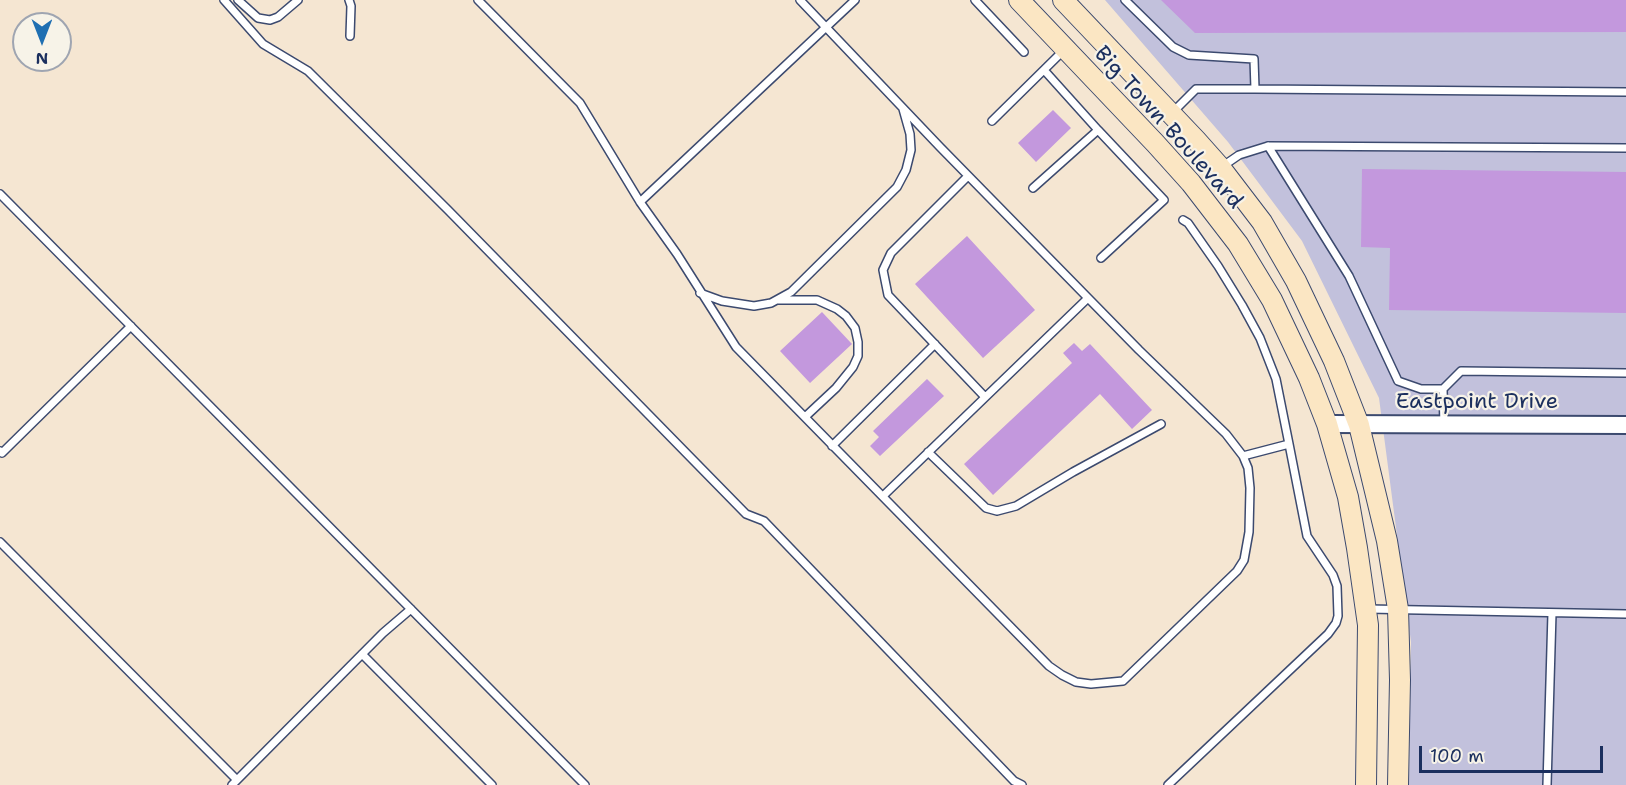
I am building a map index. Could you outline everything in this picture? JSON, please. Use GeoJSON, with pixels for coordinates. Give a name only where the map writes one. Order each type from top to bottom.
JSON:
{"type":"FeatureCollection","features":[{"type":"Feature","properties":{"kind":"main road","name":"Big Town Boulevard"},"geometry":{"type":"LineString","coordinates":[[1019,0],[1155,142],[1191,183],[1238,244],[1272,300],[1309,378],[1327,424],[1348,497],[1366,609],[1368,680],[1366,785]]}},
{"type":"Feature","properties":{"kind":"main road","name":"Big Town Boulevard"},"geometry":{"type":"LineString","coordinates":[[1063,0],[1220,167],[1262,222],[1296,282],[1334,361],[1359,425],[1387,541],[1398,609],[1400,680],[1398,785]]}},
{"type":"Feature","properties":{"kind":"main road"},"geometry":{"type":"LineString","coordinates":[[1065,49],[1089,28]]}},
{"type":"Feature","properties":{"kind":"main road"},"geometry":{"type":"LineString","coordinates":[[1367,762],[1399,762]]}},
{"type":"Feature","properties":{"kind":"street","name":"Eastpoint Drive"},"geometry":{"type":"LineString","coordinates":[[1327,424],[1626,425]]}},
{"type":"Feature","properties":{"kind":"lane"},"geometry":{"type":"LineString","coordinates":[[224,0],[263,44],[308,71],[448,210],[746,514],[764,521],[1014,781],[1022,785]]}},
{"type":"Feature","properties":{"kind":"lane"},"geometry":{"type":"LineString","coordinates":[[238,0],[258,18],[270,20],[278,17],[298,0]]}},
{"type":"Feature","properties":{"kind":"lane"},"geometry":{"type":"LineString","coordinates":[[349,0],[351,6],[350,36]]}},
{"type":"Feature","properties":{"kind":"lane"},"geometry":{"type":"LineString","coordinates":[[478,0],[580,103],[640,202],[677,254],[736,347],[1049,666],[1076,682],[1105,684],[1123,681],[1240,566],[1248,545],[1249,532],[1250,488],[1248,468],[1243,456],[1226,434],[968,176],[800,0]]}},
{"type":"Feature","properties":{"kind":"lane"},"geometry":{"type":"LineString","coordinates":[[640,202],[855,0]]}},
{"type":"Feature","properties":{"kind":"lane"},"geometry":{"type":"LineString","coordinates":[[975,0],[1024,52]]}},
{"type":"Feature","properties":{"kind":"lane"},"geometry":{"type":"LineString","coordinates":[[1125,0],[1173,47],[1189,55],[1254,59],[1255,89]]}},
{"type":"Feature","properties":{"kind":"lane"},"geometry":{"type":"LineString","coordinates":[[992,122],[1065,49]]}},
{"type":"Feature","properties":{"kind":"lane"},"geometry":{"type":"LineString","coordinates":[[1044,70],[1164,200],[1101,258]]}},
{"type":"Feature","properties":{"kind":"lane"},"geometry":{"type":"LineString","coordinates":[[1172,114],[1196,89],[1626,92]]}},
{"type":"Feature","properties":{"kind":"lane"},"geometry":{"type":"LineString","coordinates":[[700,292],[722,301],[754,306],[776,300],[791,292],[897,187],[906,170],[910,150],[910,134],[902,107]]}},
{"type":"Feature","properties":{"kind":"lane"},"geometry":{"type":"LineString","coordinates":[[1034,188],[1098,130]]}},
{"type":"Feature","properties":{"kind":"lane"},"geometry":{"type":"LineString","coordinates":[[1268,146],[1349,276],[1398,381],[1421,389],[1443,389],[1461,371],[1626,373]]}},
{"type":"Feature","properties":{"kind":"lane"},"geometry":{"type":"LineString","coordinates":[[1220,167],[1239,155],[1268,146],[1626,148]]}},
{"type":"Feature","properties":{"kind":"lane"},"geometry":{"type":"LineString","coordinates":[[968,176],[891,253],[883,270],[888,295],[985,397]]}},
{"type":"Feature","properties":{"kind":"lane"},"geometry":{"type":"LineString","coordinates":[[0,194],[585,785]]}},
{"type":"Feature","properties":{"kind":"lane"},"geometry":{"type":"LineString","coordinates":[[1168,785],[1328,634],[1336,623],[1339,609],[1336,586],[1328,567],[1307,536],[1276,379],[1260,338],[1218,266],[1188,223],[1183,220]]}},
{"type":"Feature","properties":{"kind":"lane"},"geometry":{"type":"LineString","coordinates":[[883,496],[1088,298]]}},
{"type":"Feature","properties":{"kind":"lane"},"geometry":{"type":"LineString","coordinates":[[776,300],[817,300],[837,309],[855,328],[858,356],[853,367],[837,388],[805,417]]}},
{"type":"Feature","properties":{"kind":"lane"},"geometry":{"type":"LineString","coordinates":[[1,452],[131,326]]}},
{"type":"Feature","properties":{"kind":"lane"},"geometry":{"type":"LineString","coordinates":[[832,446],[935,344]]}},
{"type":"Feature","properties":{"kind":"lane"},"geometry":{"type":"LineString","coordinates":[[1443,389],[1444,425]]}},
{"type":"Feature","properties":{"kind":"lane"},"geometry":{"type":"LineString","coordinates":[[928,452],[986,508],[997,511],[1016,506],[1074,471],[1161,424]]}},
{"type":"Feature","properties":{"kind":"lane"},"geometry":{"type":"LineString","coordinates":[[1243,456],[1289,444]]}},
{"type":"Feature","properties":{"kind":"lane"},"geometry":{"type":"LineString","coordinates":[[0,542],[234,782],[362,654],[411,609]]}},
{"type":"Feature","properties":{"kind":"lane"},"geometry":{"type":"LineString","coordinates":[[1366,609],[1626,614]]}},
{"type":"Feature","properties":{"kind":"lane"},"geometry":{"type":"LineString","coordinates":[[1547,785],[1552,613]]}},
{"type":"Feature","properties":{"kind":"lane"},"geometry":{"type":"LineString","coordinates":[[362,654],[492,785]]}},
{"type":"Feature","properties":{"kind":"shaded area"},"geometry":{"type":"Polygon","coordinates":[[[1105,0],[1626,0],[1626,785],[1409,785],[1411,642],[1379,398],[1302,241],[1228,142],[1105,0]]]}},
{"type":"Feature","properties":{"kind":"building"},"geometry":{"type":"Polygon","coordinates":[[[1161,0],[1626,0],[1626,32],[1195,33],[1161,0]]]}},
{"type":"Feature","properties":{"kind":"building"},"geometry":{"type":"Polygon","coordinates":[[[1053,110],[1071,128],[1036,162],[1018,143],[1053,110]]]}},
{"type":"Feature","properties":{"kind":"building"},"geometry":{"type":"Polygon","coordinates":[[[1362,169],[1626,172],[1626,313],[1389,310],[1390,248],[1361,247],[1362,169]]]}},
{"type":"Feature","properties":{"kind":"building"},"geometry":{"type":"Polygon","coordinates":[[[967,236],[1035,310],[983,358],[915,284],[967,236]]]}},
{"type":"Feature","properties":{"kind":"building"},"geometry":{"type":"Polygon","coordinates":[[[822,312],[852,344],[810,383],[780,351],[822,312]]]}},
{"type":"Feature","properties":{"kind":"building"},"geometry":{"type":"Polygon","coordinates":[[[1074,343],[1082,351],[1090,344],[1152,410],[1132,429],[1100,394],[993,495],[964,464],[1072,363],[1063,353],[1074,343]]]}},
{"type":"Feature","properties":{"kind":"building"},"geometry":{"type":"Polygon","coordinates":[[[927,379],[944,396],[880,456],[870,446],[879,437],[873,431],[927,379]]]}}]}
